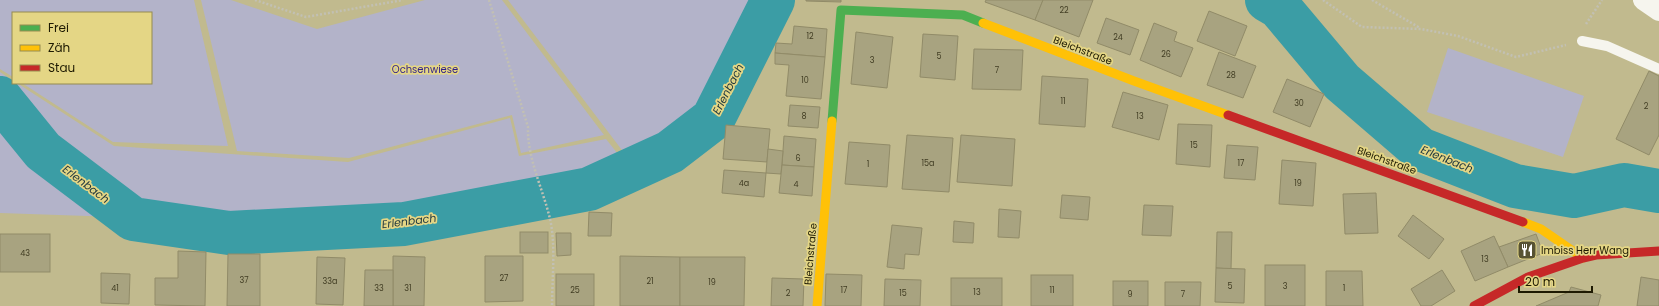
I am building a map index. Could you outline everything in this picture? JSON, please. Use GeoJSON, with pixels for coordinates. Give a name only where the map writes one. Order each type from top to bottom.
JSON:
{"type":"FeatureCollection","features":[{"type":"Feature","properties":{"kind":"street"},"geometry":{"type":"LineString","coordinates":[[1643,0],[1659,11]]}},
{"type":"Feature","properties":{"kind":"street","name":"Bleichstraße"},"geometry":{"type":"LineString","coordinates":[[817,306],[841,10],[963,15],[1134,81],[1541,228],[1583,258]]}},
{"type":"Feature","properties":{"kind":"street"},"geometry":{"type":"LineString","coordinates":[[1474,306],[1528,277],[1583,258],[1596,255],[1656,249]]}},
{"type":"Feature","properties":{"kind":"lane"},"geometry":{"type":"LineString","coordinates":[[1582,41],[1607,46],[1659,69]]}},
{"type":"Feature","properties":{"kind":"path"},"geometry":{"type":"LineString","coordinates":[[255,0],[306,17],[403,0]]}},
{"type":"Feature","properties":{"kind":"path"},"geometry":{"type":"LineString","coordinates":[[489,0],[528,127],[527,141],[550,220],[552,234],[552,306]]}},
{"type":"Feature","properties":{"kind":"path"},"geometry":{"type":"LineString","coordinates":[[1323,0],[1362,27],[1421,29],[1458,36],[1516,57],[1582,41],[1585,26],[1602,0]]}},
{"type":"Feature","properties":{"kind":"path"},"geometry":{"type":"LineString","coordinates":[[1372,0],[1421,29]]}},
{"type":"Feature","properties":{"kind":"green space"},"geometry":{"type":"Polygon","coordinates":[[[0,0],[194,0],[228,146],[113,142],[24,84],[152,84],[152,12],[12,12],[12,76],[0,69],[0,0]]]}},
{"type":"Feature","properties":{"kind":"green space","name":"Ochsenwiese"},"geometry":{"type":"Polygon","coordinates":[[[201,0],[231,0],[317,29],[425,0],[502,0],[604,135],[521,153],[512,115],[349,158],[237,151],[201,0]]]}},
{"type":"Feature","properties":{"kind":"green space"},"geometry":{"type":"Polygon","coordinates":[[[508,0],[763,0],[705,114],[673,147],[634,166],[508,0]]]}},
{"type":"Feature","properties":{"kind":"green space"},"geometry":{"type":"Polygon","coordinates":[[[1448,48],[1584,96],[1563,157],[1427,112],[1448,48]]]}},
{"type":"Feature","properties":{"kind":"green space"},"geometry":{"type":"Polygon","coordinates":[[[0,72],[12,80],[12,84],[19,84],[114,146],[348,162],[510,118],[519,156],[606,139],[629,168],[605,179],[562,190],[418,214],[292,223],[0,213],[0,72]]]}},
{"type":"Feature","properties":{"kind":"building"},"geometry":{"type":"Polygon","coordinates":[[[841,0],[841,2],[806,1],[841,0]]]}},
{"type":"Feature","properties":{"kind":"building"},"geometry":{"type":"Polygon","coordinates":[[[986,0],[1043,0],[1035,20],[985,2],[986,0]]]}},
{"type":"Feature","properties":{"kind":"building"},"geometry":{"type":"Polygon","coordinates":[[[1043,0],[1093,0],[1079,37],[1035,20],[1043,0]]]}},
{"type":"Feature","properties":{"kind":"building"},"geometry":{"type":"Polygon","coordinates":[[[1209,11],[1247,26],[1235,56],[1197,41],[1209,11]]]}},
{"type":"Feature","properties":{"kind":"building"},"geometry":{"type":"Polygon","coordinates":[[[1106,18],[1139,30],[1130,55],[1097,43],[1106,18]]]}},
{"type":"Feature","properties":{"kind":"building"},"geometry":{"type":"Polygon","coordinates":[[[1154,23],[1177,32],[1174,41],[1193,48],[1181,77],[1140,60],[1154,23]]]}},
{"type":"Feature","properties":{"kind":"building"},"geometry":{"type":"Polygon","coordinates":[[[794,26],[827,29],[825,57],[775,53],[776,43],[792,44],[794,26]]]}},
{"type":"Feature","properties":{"kind":"building"},"geometry":{"type":"Polygon","coordinates":[[[856,32],[893,37],[887,88],[851,84],[856,32]]]}},
{"type":"Feature","properties":{"kind":"building"},"geometry":{"type":"Polygon","coordinates":[[[923,34],[958,36],[955,80],[920,77],[923,34]]]}},
{"type":"Feature","properties":{"kind":"building"},"geometry":{"type":"Polygon","coordinates":[[[974,49],[1023,50],[1021,90],[972,89],[974,49]]]}},
{"type":"Feature","properties":{"kind":"building"},"geometry":{"type":"Polygon","coordinates":[[[1219,52],[1256,66],[1243,98],[1207,85],[1219,52]]]}},
{"type":"Feature","properties":{"kind":"building"},"geometry":{"type":"Polygon","coordinates":[[[775,53],[825,57],[821,99],[786,96],[789,65],[775,64],[775,53]]]}},
{"type":"Feature","properties":{"kind":"building"},"geometry":{"type":"Polygon","coordinates":[[[1649,71],[1659,76],[1659,135],[1649,155],[1616,139],[1649,71]]]}},
{"type":"Feature","properties":{"kind":"building"},"geometry":{"type":"Polygon","coordinates":[[[1042,76],[1088,79],[1085,127],[1039,124],[1042,76]]]}},
{"type":"Feature","properties":{"kind":"building"},"geometry":{"type":"Polygon","coordinates":[[[1287,79],[1324,94],[1310,127],[1273,112],[1287,79]]]}},
{"type":"Feature","properties":{"kind":"building"},"geometry":{"type":"Polygon","coordinates":[[[1123,92],[1168,105],[1159,140],[1112,127],[1123,92]]]}},
{"type":"Feature","properties":{"kind":"building"},"geometry":{"type":"Polygon","coordinates":[[[790,105],[820,107],[818,128],[788,126],[790,105]]]}},
{"type":"Feature","properties":{"kind":"building"},"geometry":{"type":"Polygon","coordinates":[[[1178,124],[1212,125],[1210,167],[1176,164],[1178,124]]]}},
{"type":"Feature","properties":{"kind":"building"},"geometry":{"type":"Polygon","coordinates":[[[726,125],[770,129],[767,162],[723,159],[726,125]]]}},
{"type":"Feature","properties":{"kind":"building"},"geometry":{"type":"Polygon","coordinates":[[[907,135],[953,138],[949,192],[902,189],[907,135]]]}},
{"type":"Feature","properties":{"kind":"building"},"geometry":{"type":"Polygon","coordinates":[[[961,135],[1015,139],[1012,186],[957,182],[961,135]]]}},
{"type":"Feature","properties":{"kind":"building"},"geometry":{"type":"Polygon","coordinates":[[[784,136],[816,139],[814,167],[782,165],[784,136]]]}},
{"type":"Feature","properties":{"kind":"building"},"geometry":{"type":"Polygon","coordinates":[[[849,142],[890,145],[887,187],[845,184],[849,142]]]}},
{"type":"Feature","properties":{"kind":"building"},"geometry":{"type":"Polygon","coordinates":[[[1227,145],[1258,147],[1255,180],[1224,178],[1227,145]]]}},
{"type":"Feature","properties":{"kind":"building"},"geometry":{"type":"Polygon","coordinates":[[[768,149],[783,151],[781,174],[766,173],[768,149]]]}},
{"type":"Feature","properties":{"kind":"building"},"geometry":{"type":"Polygon","coordinates":[[[1282,160],[1316,163],[1313,206],[1279,204],[1282,160]]]}},
{"type":"Feature","properties":{"kind":"building"},"geometry":{"type":"Polygon","coordinates":[[[782,165],[814,167],[812,196],[779,193],[782,165]]]}},
{"type":"Feature","properties":{"kind":"building"},"geometry":{"type":"Polygon","coordinates":[[[724,170],[766,173],[764,197],[722,193],[724,170]]]}},
{"type":"Feature","properties":{"kind":"building"},"geometry":{"type":"Polygon","coordinates":[[[1376,193],[1378,233],[1345,234],[1343,194],[1376,193]]]}},
{"type":"Feature","properties":{"kind":"building"},"geometry":{"type":"Polygon","coordinates":[[[1062,195],[1090,197],[1088,220],[1060,218],[1062,195]]]}},
{"type":"Feature","properties":{"kind":"building"},"geometry":{"type":"Polygon","coordinates":[[[1144,205],[1173,206],[1171,236],[1142,235],[1144,205]]]}},
{"type":"Feature","properties":{"kind":"building"},"geometry":{"type":"Polygon","coordinates":[[[999,209],[1021,211],[1019,238],[998,237],[999,209]]]}},
{"type":"Feature","properties":{"kind":"building"},"geometry":{"type":"Polygon","coordinates":[[[589,212],[612,213],[611,236],[588,236],[589,212]]]}},
{"type":"Feature","properties":{"kind":"building"},"geometry":{"type":"Polygon","coordinates":[[[1413,215],[1444,239],[1429,259],[1398,236],[1413,215]]]}},
{"type":"Feature","properties":{"kind":"building"},"geometry":{"type":"Polygon","coordinates":[[[954,221],[974,223],[973,243],[953,242],[954,221]]]}},
{"type":"Feature","properties":{"kind":"building"},"geometry":{"type":"Polygon","coordinates":[[[892,225],[922,228],[919,255],[905,254],[904,269],[887,267],[892,225]]]}},
{"type":"Feature","properties":{"kind":"building"},"geometry":{"type":"Polygon","coordinates":[[[520,232],[548,232],[548,253],[520,253],[520,232]]]}},
{"type":"Feature","properties":{"kind":"building"},"geometry":{"type":"Polygon","coordinates":[[[1217,232],[1232,232],[1231,269],[1216,268],[1217,232]]]}},
{"type":"Feature","properties":{"kind":"building"},"geometry":{"type":"Polygon","coordinates":[[[556,233],[571,233],[571,255],[557,256],[556,233]]]}},
{"type":"Feature","properties":{"kind":"building"},"geometry":{"type":"Polygon","coordinates":[[[0,234],[50,234],[50,272],[0,272],[0,234]]]}},
{"type":"Feature","properties":{"kind":"building"},"geometry":{"type":"Polygon","coordinates":[[[1536,234],[1543,253],[1508,267],[1499,247],[1536,234]]]}},
{"type":"Feature","properties":{"kind":"building"},"geometry":{"type":"Polygon","coordinates":[[[1494,236],[1508,267],[1475,281],[1461,251],[1494,236]]]}},
{"type":"Feature","properties":{"kind":"building"},"geometry":{"type":"Polygon","coordinates":[[[178,251],[206,252],[205,306],[155,305],[155,278],[178,278],[178,251]]]}},
{"type":"Feature","properties":{"kind":"building"},"geometry":{"type":"Polygon","coordinates":[[[228,254],[260,254],[260,306],[227,306],[228,254]]]}},
{"type":"Feature","properties":{"kind":"building"},"geometry":{"type":"Polygon","coordinates":[[[393,256],[425,257],[424,306],[393,306],[393,256]]]}},
{"type":"Feature","properties":{"kind":"building"},"geometry":{"type":"Polygon","coordinates":[[[485,256],[523,256],[523,301],[485,302],[485,256]]]}},
{"type":"Feature","properties":{"kind":"building"},"geometry":{"type":"Polygon","coordinates":[[[620,256],[680,257],[680,306],[620,306],[620,256]]]}},
{"type":"Feature","properties":{"kind":"building"},"geometry":{"type":"Polygon","coordinates":[[[317,257],[345,258],[343,305],[316,304],[317,257]]]}},
{"type":"Feature","properties":{"kind":"building"},"geometry":{"type":"Polygon","coordinates":[[[680,257],[745,257],[744,306],[680,306],[680,257]]]}},
{"type":"Feature","properties":{"kind":"building"},"geometry":{"type":"Polygon","coordinates":[[[1265,265],[1305,265],[1305,306],[1265,306],[1265,265]]]}},
{"type":"Feature","properties":{"kind":"building"},"geometry":{"type":"Polygon","coordinates":[[[1216,268],[1245,269],[1244,303],[1215,302],[1216,268]]]}},
{"type":"Feature","properties":{"kind":"building"},"geometry":{"type":"Polygon","coordinates":[[[365,270],[393,270],[393,306],[364,306],[365,270]]]}},
{"type":"Feature","properties":{"kind":"building"},"geometry":{"type":"Polygon","coordinates":[[[1442,270],[1455,291],[1431,306],[1421,306],[1411,289],[1442,270]]]}},
{"type":"Feature","properties":{"kind":"building"},"geometry":{"type":"Polygon","coordinates":[[[1326,271],[1362,271],[1363,306],[1326,306],[1326,271]]]}},
{"type":"Feature","properties":{"kind":"building"},"geometry":{"type":"Polygon","coordinates":[[[101,273],[130,274],[129,304],[101,303],[101,273]]]}},
{"type":"Feature","properties":{"kind":"building"},"geometry":{"type":"Polygon","coordinates":[[[556,274],[594,274],[594,306],[556,306],[556,274]]]}},
{"type":"Feature","properties":{"kind":"building"},"geometry":{"type":"Polygon","coordinates":[[[826,274],[862,275],[861,306],[825,306],[826,274]]]}},
{"type":"Feature","properties":{"kind":"building"},"geometry":{"type":"Polygon","coordinates":[[[1031,275],[1073,275],[1073,306],[1031,306],[1031,275]]]}},
{"type":"Feature","properties":{"kind":"building"},"geometry":{"type":"Polygon","coordinates":[[[1641,277],[1659,280],[1659,306],[1637,306],[1641,277]]]}},
{"type":"Feature","properties":{"kind":"building"},"geometry":{"type":"Polygon","coordinates":[[[772,278],[804,279],[803,306],[771,306],[772,278]]]}},
{"type":"Feature","properties":{"kind":"building"},"geometry":{"type":"Polygon","coordinates":[[[951,278],[1002,278],[1002,306],[951,306],[951,278]]]}},
{"type":"Feature","properties":{"kind":"building"},"geometry":{"type":"Polygon","coordinates":[[[885,279],[921,280],[920,306],[884,306],[885,279]]]}},
{"type":"Feature","properties":{"kind":"building"},"geometry":{"type":"Polygon","coordinates":[[[1113,281],[1148,281],[1148,306],[1113,306],[1113,281]]]}},
{"type":"Feature","properties":{"kind":"building"},"geometry":{"type":"Polygon","coordinates":[[[1165,282],[1201,282],[1200,306],[1165,306],[1165,282]]]}},
{"type":"Feature","properties":{"kind":"building"},"geometry":{"type":"Polygon","coordinates":[[[1571,287],[1601,295],[1598,306],[1536,306],[1569,292],[1571,287]]]}},
{"type":"Feature","properties":{"kind":"waterway","name":"Erlenbach"},"geometry":{"type":"LineString","coordinates":[[0,98],[43,151],[133,219],[229,233],[404,224],[589,189],[670,152],[713,119],[773,0]]}},
{"type":"Feature","properties":{"kind":"waterway","name":"Erlenbach"},"geometry":{"type":"LineString","coordinates":[[1267,0],[1279,7],[1342,82],[1420,149],[1515,186],[1574,196],[1624,185],[1659,191]]}},
{"type":"Feature","properties":{"kind":"traffic: fast"},"geometry":{"type":"LineString","coordinates":[[832,121],[841,10],[963,15],[983,23]]}},
{"type":"Feature","properties":{"kind":"traffic: slow"},"geometry":{"type":"LineString","coordinates":[[983,23],[1134,81],[1228,115]]}},
{"type":"Feature","properties":{"kind":"traffic: slow"},"geometry":{"type":"LineString","coordinates":[[817,306],[832,121]]}},
{"type":"Feature","properties":{"kind":"traffic: slow"},"geometry":{"type":"LineString","coordinates":[[1523,222],[1541,229],[1583,258]]}},
{"type":"Feature","properties":{"kind":"traffic: jam"},"geometry":{"type":"LineString","coordinates":[[1228,115],[1523,222]]}},
{"type":"Feature","properties":{"kind":"traffic: jam"},"geometry":{"type":"LineString","coordinates":[[1474,306],[1528,277],[1583,258],[1596,255],[1659,251]]}},
{"type":"Feature","properties":{"kind":"place","name":"Imbiss Herr Wang"},"geometry":{"type":"Point","coordinates":[1527,250]}}]}
